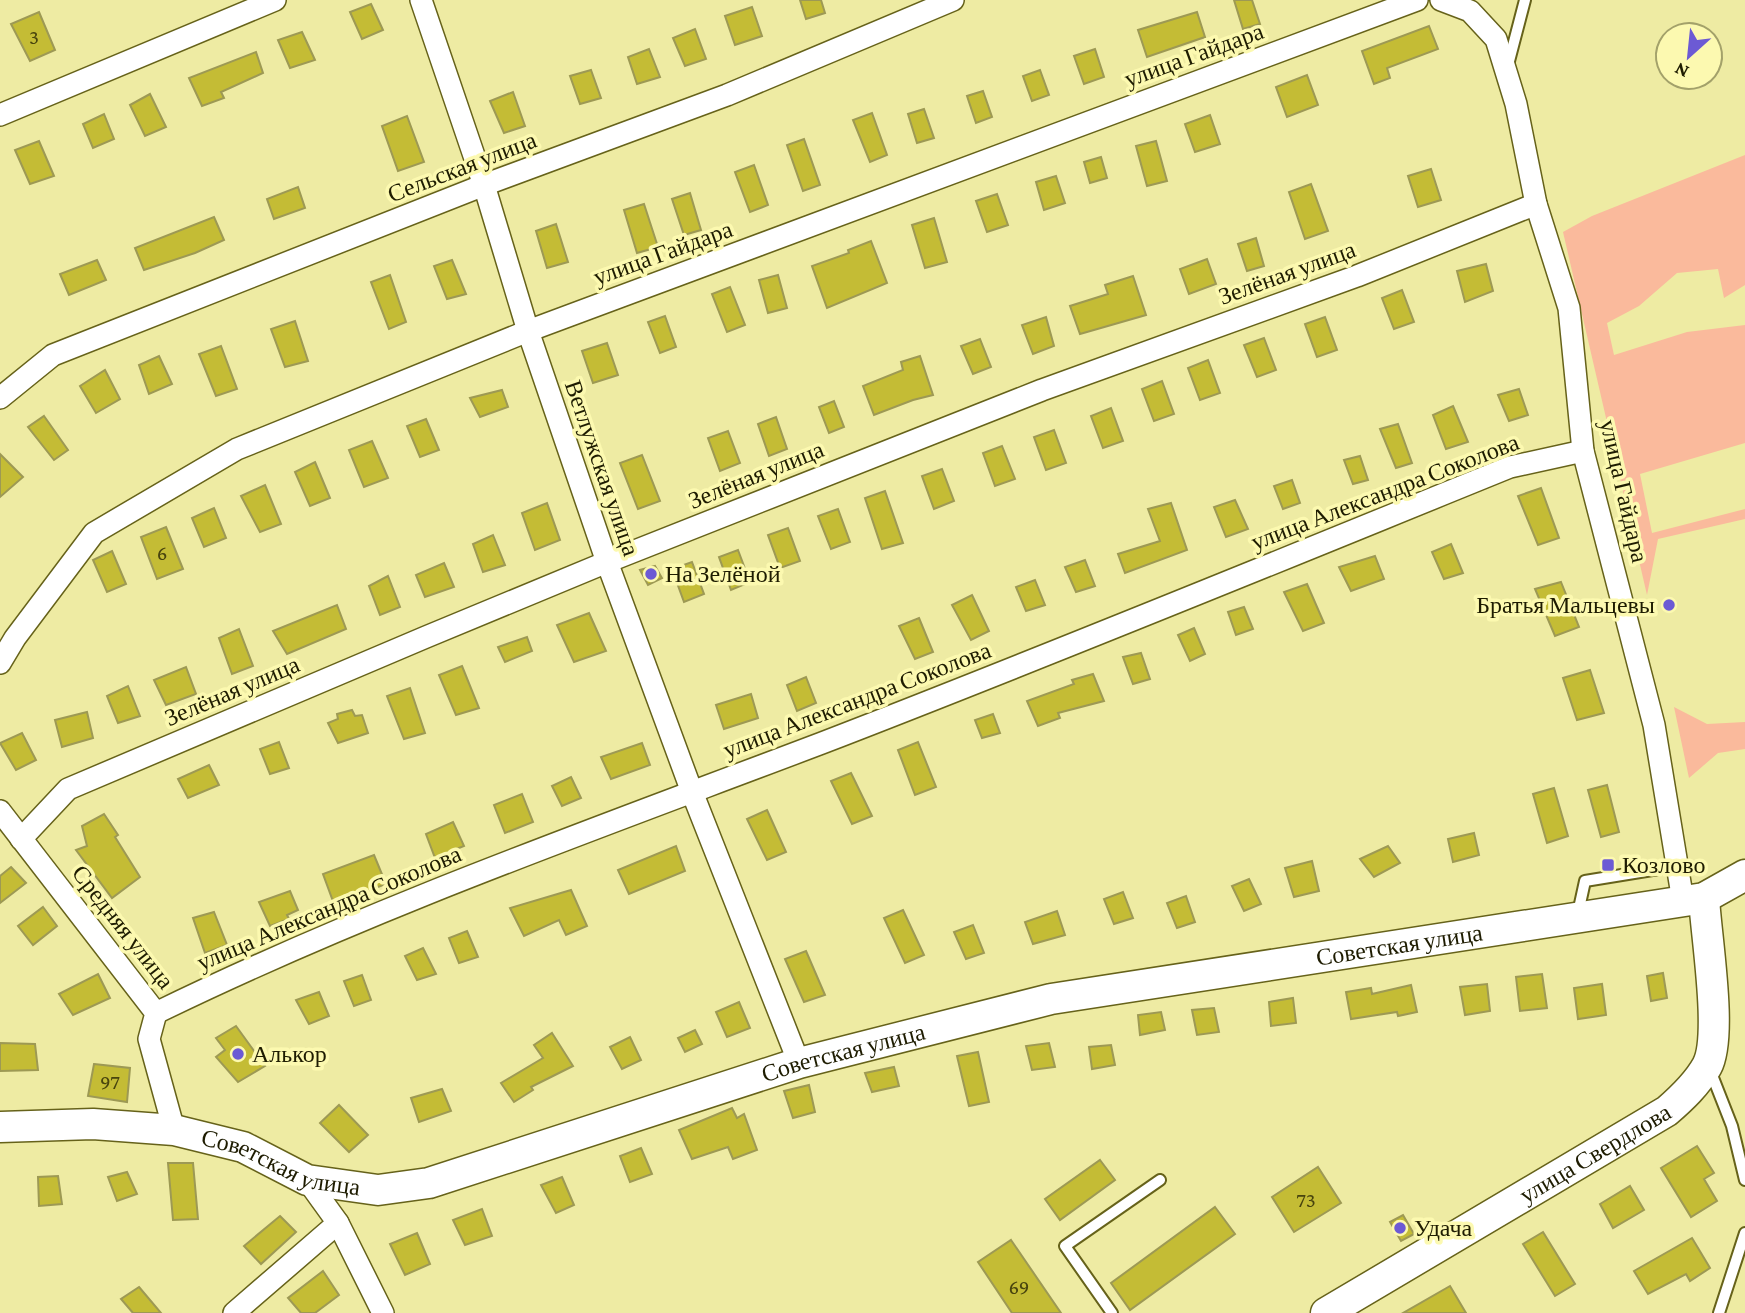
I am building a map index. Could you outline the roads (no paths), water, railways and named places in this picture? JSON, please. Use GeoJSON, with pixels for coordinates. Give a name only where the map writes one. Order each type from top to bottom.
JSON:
{"type":"FeatureCollection","features":[{"type":"Feature","properties":{"kind":"street"},"geometry":{"type":"LineString","coordinates":[[0,115],[275,0]]}},
{"type":"Feature","properties":{"kind":"street","name":"Ветлужская улица"},"geometry":{"type":"LineString","coordinates":[[421,0],[485,186],[528,331],[607,562],[692,792],[799,1063]]}},
{"type":"Feature","properties":{"kind":"street","name":"Сельская улица"},"geometry":{"type":"LineString","coordinates":[[0,398],[53,355],[485,186],[727,96],[953,0]]}},
{"type":"Feature","properties":{"kind":"street","name":"улица Гайдара"},"geometry":{"type":"LineString","coordinates":[[0,663],[15,638],[94,533],[237,449],[528,331],[1417,0]]}},
{"type":"Feature","properties":{"kind":"street","name":"улица Гайдара"},"geometry":{"type":"LineString","coordinates":[[1441,0],[1470,11],[1496,39],[1516,104],[1536,204],[1569,308],[1583,451],[1654,725],[1677,866],[1693,899]]}},
{"type":"Feature","properties":{"kind":"street","name":"Зелёная улица"},"geometry":{"type":"LineString","coordinates":[[21,839],[68,789],[607,562],[1042,390],[1357,276],[1536,204]]}},
{"type":"Feature","properties":{"kind":"street","name":"улица Александра Соколова"},"geometry":{"type":"LineString","coordinates":[[156,1013],[243,971],[502,863],[892,716],[1510,467],[1583,451]]}},
{"type":"Feature","properties":{"kind":"street","name":"Средняя улица"},"geometry":{"type":"LineString","coordinates":[[0,811],[156,1013],[149,1040],[174,1129]]}},
{"type":"Feature","properties":{"kind":"street","name":"Советская улица"},"geometry":{"type":"LineString","coordinates":[[0,1127],[93,1124],[174,1129],[243,1147],[307,1180],[377,1190],[429,1183],[799,1063],[1051,999],[1693,899],[1745,875]]}},
{"type":"Feature","properties":{"kind":"street","name":"улица Свердлова"},"geometry":{"type":"LineString","coordinates":[[1326,1313],[1667,1111],[1692,1088],[1708,1065],[1715,1027],[1693,899]]}},
{"type":"Feature","properties":{"kind":"street"},"geometry":{"type":"LineString","coordinates":[[307,1180],[338,1223],[383,1313]]}},
{"type":"Feature","properties":{"kind":"street"},"geometry":{"type":"LineString","coordinates":[[234,1313],[338,1223]]}},
{"type":"Feature","properties":{"kind":"lane"},"geometry":{"type":"LineString","coordinates":[[1506,73],[1525,0]]}},
{"type":"Feature","properties":{"kind":"lane"},"geometry":{"type":"LineString","coordinates":[[1577,918],[1585,881],[1677,866]]}},
{"type":"Feature","properties":{"kind":"lane"},"geometry":{"type":"LineString","coordinates":[[1708,1065],[1732,1126],[1745,1180]]}},
{"type":"Feature","properties":{"kind":"lane"},"geometry":{"type":"LineString","coordinates":[[1112,1313],[1065,1246],[1160,1180]]}},
{"type":"Feature","properties":{"kind":"lane"},"geometry":{"type":"LineString","coordinates":[[1719,1313],[1745,1233]]}},
{"type":"Feature","properties":{"kind":"place","name":"На Зелёной"},"geometry":{"type":"Point","coordinates":[651,574]}},
{"type":"Feature","properties":{"kind":"place","name":"Братья Мальцевы"},"geometry":{"type":"Point","coordinates":[1669,605]}},
{"type":"Feature","properties":{"kind":"place","name":"Козлово"},"geometry":{"type":"Point","coordinates":[1608,865]}},
{"type":"Feature","properties":{"kind":"place","name":"Алькор"},"geometry":{"type":"Point","coordinates":[238,1054]}},
{"type":"Feature","properties":{"kind":"place","name":"Удача"},"geometry":{"type":"Point","coordinates":[1400,1228]}}]}
